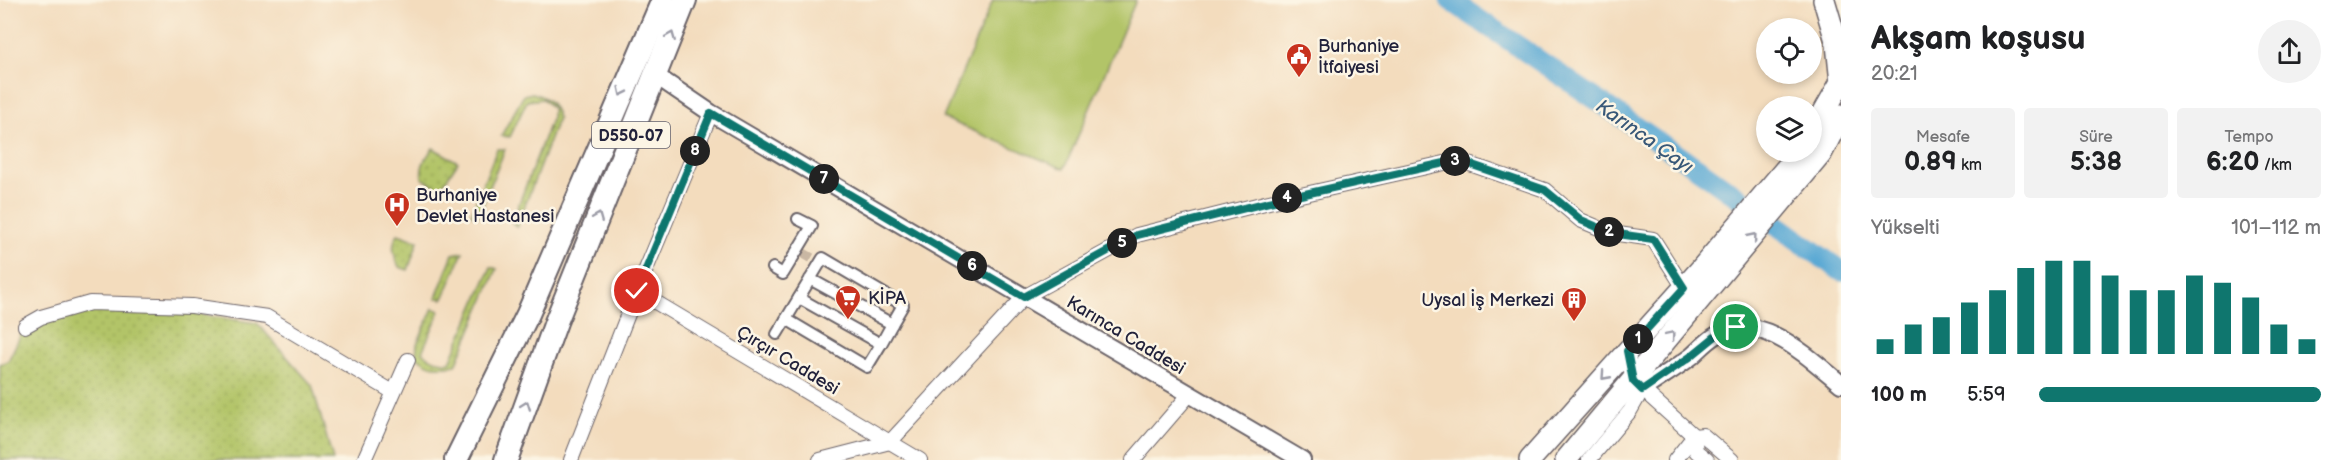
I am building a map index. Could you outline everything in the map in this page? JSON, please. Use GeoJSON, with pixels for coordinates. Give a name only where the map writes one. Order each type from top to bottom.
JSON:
{"type":"FeatureCollection","features":[{"type":"Feature","properties":{"kind":"highway","name":"D550-07"},"geometry":{"type":"LineString","coordinates":[[456,460],[528,314],[663,0]]}},
{"type":"Feature","properties":{"kind":"highway","name":"D550-07"},"geometry":{"type":"LineString","coordinates":[[506,460],[575,275],[685,0]]}},
{"type":"Feature","properties":{"kind":"main road"},"geometry":{"type":"LineString","coordinates":[[1822,115],[1841,82],[1837,44],[1824,0]]}},
{"type":"Feature","properties":{"kind":"main road"},"geometry":{"type":"LineString","coordinates":[[1834,0],[1841,8]]}},
{"type":"Feature","properties":{"kind":"main road"},"geometry":{"type":"LineString","coordinates":[[1822,152],[1841,115]]}},
{"type":"Feature","properties":{"kind":"main road"},"geometry":{"type":"LineString","coordinates":[[1566,460],[1638,386],[1708,276],[1793,162]]}},
{"type":"Feature","properties":{"kind":"main road"},"geometry":{"type":"LineString","coordinates":[[1530,460],[1684,288],[1708,276],[1814,162]]}},
{"type":"Feature","properties":{"kind":"street","name":"Karınca Caddesi"},"geometry":{"type":"LineString","coordinates":[[655,75],[711,113],[1302,460]]}},
{"type":"Feature","properties":{"kind":"street"},"geometry":{"type":"LineString","coordinates":[[571,460],[637,291],[711,113]]}},
{"type":"Feature","properties":{"kind":"street"},"geometry":{"type":"LineString","coordinates":[[1822,153],[1841,131]]}},
{"type":"Feature","properties":{"kind":"street"},"geometry":{"type":"LineString","coordinates":[[820,460],[890,442],[1024,297],[1137,235],[1269,202],[1458,160],[1545,190],[1581,220],[1611,233],[1653,239],[1684,288]]}},
{"type":"Feature","properties":{"kind":"street"},"geometry":{"type":"LineString","coordinates":[[773,268],[783,274],[812,226],[798,219]]}},
{"type":"Feature","properties":{"kind":"street"},"geometry":{"type":"LineString","coordinates":[[777,334],[786,319],[799,298],[810,279],[823,258],[903,305],[867,367],[786,319]]}},
{"type":"Feature","properties":{"kind":"street"},"geometry":{"type":"LineString","coordinates":[[810,279],[892,324]]}},
{"type":"Feature","properties":{"kind":"street","name":"Çırçır Caddesi"},"geometry":{"type":"LineString","coordinates":[[637,291],[920,460]]}},
{"type":"Feature","properties":{"kind":"street"},"geometry":{"type":"LineString","coordinates":[[799,298],[881,344]]}},
{"type":"Feature","properties":{"kind":"street"},"geometry":{"type":"LineString","coordinates":[[25,326],[41,316],[90,303],[192,306],[267,316],[393,392]]}},
{"type":"Feature","properties":{"kind":"street"},"geometry":{"type":"LineString","coordinates":[[1590,460],[1630,411],[1638,386],[1690,357],[1717,335],[1736,327],[1772,334],[1841,384]]}},
{"type":"Feature","properties":{"kind":"street"},"geometry":{"type":"LineString","coordinates":[[1627,351],[1638,386],[1694,436],[1696,451],[1707,460]]}},
{"type":"Feature","properties":{"kind":"street"},"geometry":{"type":"LineString","coordinates":[[364,460],[408,360]]}},
{"type":"Feature","properties":{"kind":"street"},"geometry":{"type":"LineString","coordinates":[[1133,460],[1189,395]]}},
{"type":"Feature","properties":{"kind":"street"},"geometry":{"type":"LineString","coordinates":[[1675,460],[1694,436],[1703,435],[1732,460]]}},
{"type":"Feature","properties":{"kind":"green space"},"geometry":{"type":"Polygon","coordinates":[[[993,0],[1136,0],[1064,169],[943,118],[993,0]]]}},
{"type":"Feature","properties":{"kind":"green space"},"geometry":{"type":"Polygon","coordinates":[[[532,93],[549,101],[558,118],[517,227],[512,222],[552,117],[552,108],[543,99],[527,101],[510,137],[501,136],[524,95],[532,93]]]}},
{"type":"Feature","properties":{"kind":"green space"},"geometry":{"type":"Polygon","coordinates":[[[433,148],[458,162],[440,189],[422,178],[424,162],[433,148]]]}},
{"type":"Feature","properties":{"kind":"green space"},"geometry":{"type":"Polygon","coordinates":[[[497,149],[505,149],[478,217],[471,214],[497,149]]]}},
{"type":"Feature","properties":{"kind":"green space"},"geometry":{"type":"Polygon","coordinates":[[[398,234],[418,241],[408,270],[399,267],[394,255],[393,246],[398,234]]]}},
{"type":"Feature","properties":{"kind":"green space"},"geometry":{"type":"Polygon","coordinates":[[[463,252],[443,299],[436,298],[453,254],[463,252]]]}},
{"type":"Feature","properties":{"kind":"green space"},"geometry":{"type":"Polygon","coordinates":[[[491,267],[497,269],[456,365],[434,366],[421,360],[416,356],[417,344],[433,308],[440,311],[422,352],[435,360],[450,362],[491,267]]]}},
{"type":"Feature","properties":{"kind":"green space"},"geometry":{"type":"Polygon","coordinates":[[[90,303],[167,310],[257,323],[312,385],[333,460],[0,460],[0,364],[8,361],[25,326],[90,303]]]}},
{"type":"Feature","properties":{"kind":"waterway","name":"Karınca Çayı"},"geometry":{"type":"LineString","coordinates":[[1450,0],[1707,175],[1841,271]]}},
{"type":"Feature","properties":{"kind":"tunnel"},"geometry":{"type":"LineString","coordinates":[[803,253],[820,263]]}},
{"type":"Feature","properties":{"kind":"place","name":"Burhaniye İtfaiyesi"},"geometry":{"type":"Point","coordinates":[1299,79]}},
{"type":"Feature","properties":{"kind":"place","name":"Burhaniye Devlet Hastanesi"},"geometry":{"type":"Point","coordinates":[397,228]}},
{"type":"Feature","properties":{"kind":"place","name":"KİPA"},"geometry":{"type":"Point","coordinates":[848,321]}},
{"type":"Feature","properties":{"kind":"place","name":"Uysal İş Merkezi"},"geometry":{"type":"Point","coordinates":[1574,323]}},
{"type":"Feature","properties":{"kind":"route"},"geometry":{"type":"LineString","coordinates":[[637,291],[711,113],[1024,297],[1137,235],[1269,202],[1458,160],[1545,190],[1581,220],[1611,233],[1653,239],[1684,288],[1627,351],[1633,381],[1642,390],[1717,335],[1736,327]]}}]}
